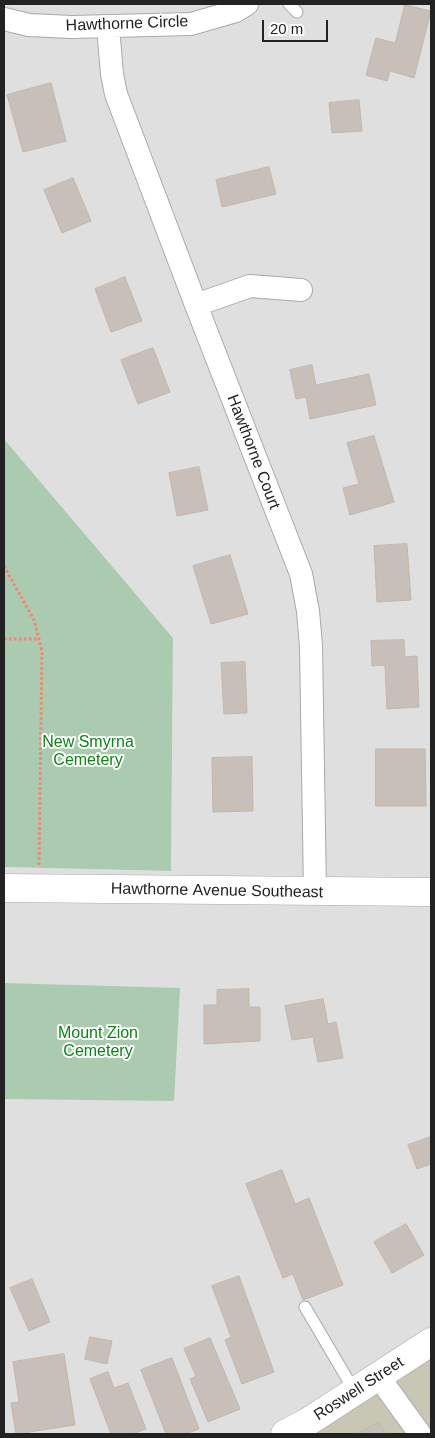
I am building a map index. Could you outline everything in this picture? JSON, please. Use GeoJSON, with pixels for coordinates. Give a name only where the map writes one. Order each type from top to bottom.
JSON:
{"type":"FeatureCollection","features":[{"type":"Feature","properties":{"kind":"street","name":"Hawthorne Circle"},"geometry":{"type":"LineString","coordinates":[[4,19],[29,25],[108,27],[191,24],[236,11],[247,4]]}},
{"type":"Feature","properties":{"kind":"street","name":"Hawthorne Court"},"geometry":{"type":"LineString","coordinates":[[108,27],[112,74],[116,94],[301,574],[308,610],[312,655],[315,892]]}},
{"type":"Feature","properties":{"kind":"street"},"geometry":{"type":"LineString","coordinates":[[196,305],[250,286],[301,290]]}},
{"type":"Feature","properties":{"kind":"street","name":"Hawthorne Avenue Southeast"},"geometry":{"type":"LineString","coordinates":[[4,888],[431,892]]}},
{"type":"Feature","properties":{"kind":"street","name":"Roswell Street"},"geometry":{"type":"LineString","coordinates":[[285,1434],[306,1423],[431,1342]]}},
{"type":"Feature","properties":{"kind":"street"},"geometry":{"type":"LineString","coordinates":[[378,1376],[420,1434]]}},
{"type":"Feature","properties":{"kind":"lane"},"geometry":{"type":"LineString","coordinates":[[289,4],[297,12]]}},
{"type":"Feature","properties":{"kind":"lane"},"geometry":{"type":"LineString","coordinates":[[305,1307],[354,1392]]}},
{"type":"Feature","properties":{"kind":"path"},"geometry":{"type":"LineString","coordinates":[[4,566],[34,620],[42,651],[38,888]]}},
{"type":"Feature","properties":{"kind":"path"},"geometry":{"type":"LineString","coordinates":[[4,639],[38,639]]}},
{"type":"Feature","properties":{"kind":"shaded area"},"geometry":{"type":"Polygon","coordinates":[[[4,4],[431,4],[431,1342],[287,1434],[4,1434],[4,867],[171,871],[173,638],[4,439],[4,4]]]}},
{"type":"Feature","properties":{"kind":"shaded area"},"geometry":{"type":"Polygon","coordinates":[[[431,1342],[431,1434],[287,1434],[431,1342]]]}},
{"type":"Feature","properties":{"kind":"green space","name":"New Smyrna Cemetery"},"geometry":{"type":"Polygon","coordinates":[[[4,439],[173,638],[171,871],[4,867],[4,439]]]}},
{"type":"Feature","properties":{"kind":"green space","name":"Mount Zion Cemetery"},"geometry":{"type":"Polygon","coordinates":[[[4,983],[180,988],[174,1101],[4,1099],[4,983]]]}},
{"type":"Feature","properties":{"kind":"building"},"geometry":{"type":"Polygon","coordinates":[[[405,5],[431,11],[414,78],[390,71],[387,81],[366,75],[376,38],[395,43],[405,5]]]}},
{"type":"Feature","properties":{"kind":"building"},"geometry":{"type":"Polygon","coordinates":[[[51,83],[66,141],[23,152],[7,95],[51,83]]]}},
{"type":"Feature","properties":{"kind":"building"},"geometry":{"type":"Polygon","coordinates":[[[359,100],[362,131],[332,133],[329,103],[359,100]]]}},
{"type":"Feature","properties":{"kind":"building"},"geometry":{"type":"Polygon","coordinates":[[[269,167],[276,194],[222,207],[216,180],[269,167]]]}},
{"type":"Feature","properties":{"kind":"building"},"geometry":{"type":"Polygon","coordinates":[[[73,178],[91,221],[62,233],[44,190],[73,178]]]}},
{"type":"Feature","properties":{"kind":"building"},"geometry":{"type":"Polygon","coordinates":[[[125,277],[142,321],[111,332],[95,289],[125,277]]]}},
{"type":"Feature","properties":{"kind":"building"},"geometry":{"type":"Polygon","coordinates":[[[153,348],[170,392],[138,404],[121,360],[153,348]]]}},
{"type":"Feature","properties":{"kind":"building"},"geometry":{"type":"Polygon","coordinates":[[[312,365],[316,385],[369,374],[376,405],[310,419],[306,397],[296,399],[290,370],[312,365]]]}},
{"type":"Feature","properties":{"kind":"building"},"geometry":{"type":"Polygon","coordinates":[[[374,436],[394,502],[350,515],[343,488],[359,484],[347,443],[374,436]]]}},
{"type":"Feature","properties":{"kind":"building"},"geometry":{"type":"Polygon","coordinates":[[[199,467],[208,510],[177,516],[169,473],[199,467]]]}},
{"type":"Feature","properties":{"kind":"building"},"geometry":{"type":"Polygon","coordinates":[[[407,544],[411,600],[377,602],[374,546],[407,544]]]}},
{"type":"Feature","properties":{"kind":"building"},"geometry":{"type":"Polygon","coordinates":[[[230,555],[248,614],[211,624],[193,566],[230,555]]]}},
{"type":"Feature","properties":{"kind":"building"},"geometry":{"type":"Polygon","coordinates":[[[404,640],[405,657],[417,656],[419,707],[387,709],[385,665],[372,666],[371,641],[404,640]]]}},
{"type":"Feature","properties":{"kind":"building"},"geometry":{"type":"Polygon","coordinates":[[[245,662],[247,713],[224,714],[221,663],[245,662]]]}},
{"type":"Feature","properties":{"kind":"building"},"geometry":{"type":"Polygon","coordinates":[[[376,749],[425,749],[426,806],[376,806],[376,749]]]}},
{"type":"Feature","properties":{"kind":"building"},"geometry":{"type":"Polygon","coordinates":[[[252,757],[253,811],[213,812],[212,758],[252,757]]]}},
{"type":"Feature","properties":{"kind":"building"},"geometry":{"type":"Polygon","coordinates":[[[249,989],[249,1007],[260,1007],[260,1041],[204,1044],[204,1005],[217,1005],[217,990],[249,989]]]}},
{"type":"Feature","properties":{"kind":"building"},"geometry":{"type":"Polygon","coordinates":[[[323,999],[328,1024],[336,1022],[343,1058],[318,1062],[313,1037],[292,1040],[285,1006],[323,999]]]}},
{"type":"Feature","properties":{"kind":"building"},"geometry":{"type":"Polygon","coordinates":[[[431,1137],[431,1164],[417,1169],[408,1145],[431,1137]]]}},
{"type":"Feature","properties":{"kind":"building"},"geometry":{"type":"Polygon","coordinates":[[[282,1170],[295,1204],[309,1198],[343,1285],[303,1300],[293,1274],[283,1278],[246,1184],[282,1170]]]}},
{"type":"Feature","properties":{"kind":"building"},"geometry":{"type":"Polygon","coordinates":[[[406,1224],[424,1255],[392,1273],[374,1242],[406,1224]]]}},
{"type":"Feature","properties":{"kind":"building"},"geometry":{"type":"Polygon","coordinates":[[[239,1276],[274,1372],[242,1384],[225,1340],[231,1337],[212,1286],[239,1276]]]}},
{"type":"Feature","properties":{"kind":"building"},"geometry":{"type":"Polygon","coordinates":[[[32,1279],[50,1322],[29,1331],[10,1288],[32,1279]]]}},
{"type":"Feature","properties":{"kind":"building"},"geometry":{"type":"Polygon","coordinates":[[[90,1337],[112,1341],[107,1364],[85,1359],[90,1337]]]}},
{"type":"Feature","properties":{"kind":"building"},"geometry":{"type":"Polygon","coordinates":[[[210,1338],[240,1409],[208,1422],[190,1379],[196,1376],[184,1349],[210,1338]]]}},
{"type":"Feature","properties":{"kind":"building"},"geometry":{"type":"Polygon","coordinates":[[[64,1354],[75,1425],[29,1432],[30,1434],[16,1434],[11,1403],[19,1402],[13,1362],[64,1354]]]}},
{"type":"Feature","properties":{"kind":"building"},"geometry":{"type":"Polygon","coordinates":[[[172,1358],[199,1429],[185,1434],[166,1434],[141,1370],[172,1358]]]}},
{"type":"Feature","properties":{"kind":"building"},"geometry":{"type":"Polygon","coordinates":[[[108,1372],[114,1388],[128,1383],[146,1429],[132,1434],[111,1434],[90,1379],[108,1372]]]}},
{"type":"Feature","properties":{"kind":"building"},"geometry":{"type":"Polygon","coordinates":[[[379,1422],[386,1434],[357,1434],[379,1422]]]}}]}
